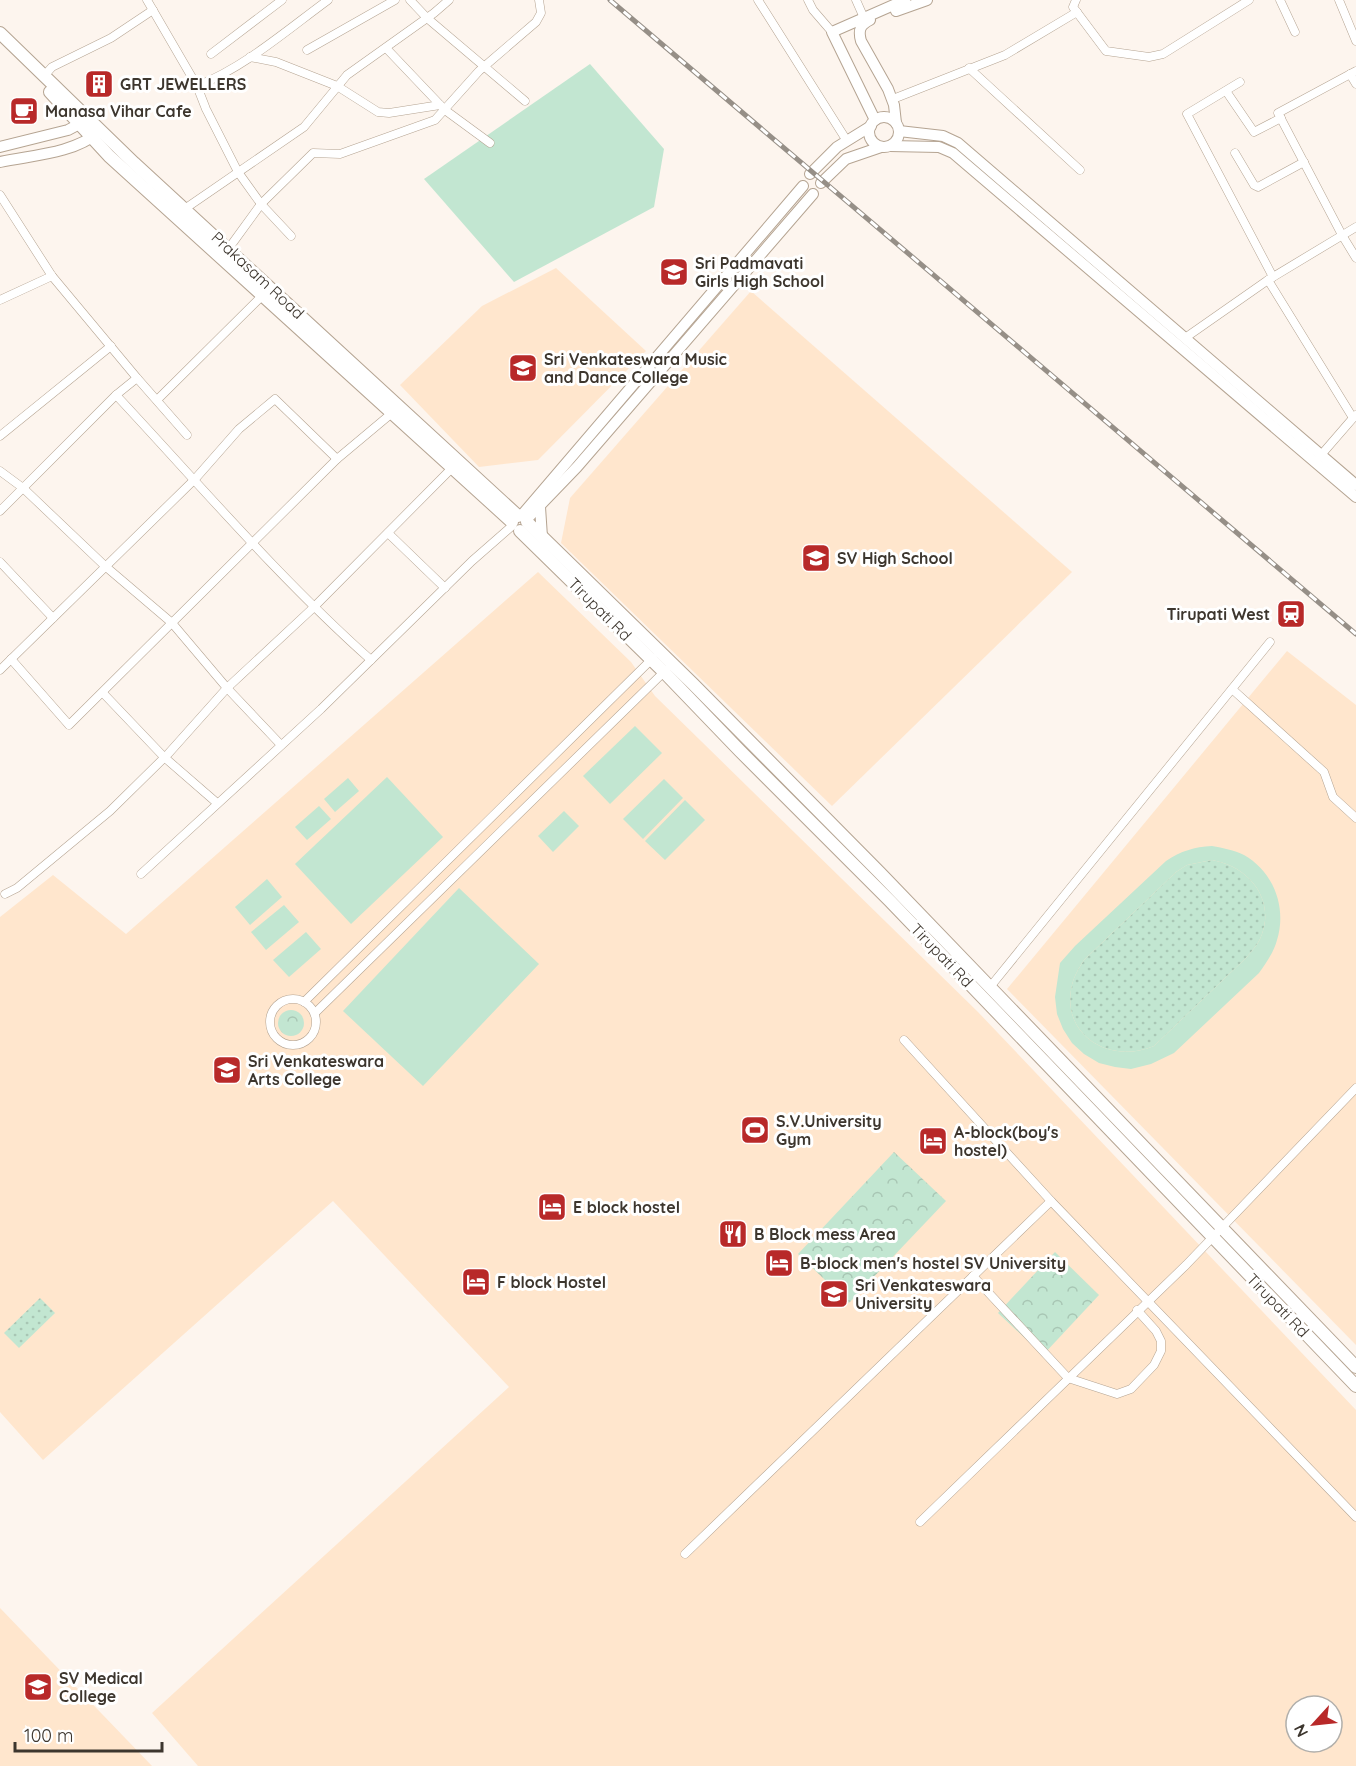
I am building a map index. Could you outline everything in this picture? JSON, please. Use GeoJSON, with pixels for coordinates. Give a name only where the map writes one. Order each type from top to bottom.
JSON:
{"type":"FeatureCollection","features":[{"type":"Feature","properties":{"kind":"main road","name":"Prakasam Road"},"geometry":{"type":"LineString","coordinates":[[0,33],[44,76],[96,135],[263,295],[452,468],[519,522]]}},
{"type":"Feature","properties":{"kind":"main road","name":"Prakasam Road"},"geometry":{"type":"LineString","coordinates":[[0,43],[84,122]]}},
{"type":"Feature","properties":{"kind":"main road","name":"Prakasam Road"},"geometry":{"type":"LineString","coordinates":[[96,135],[186,208],[519,522]]}},
{"type":"Feature","properties":{"kind":"main road","name":"Tirupati Rd"},"geometry":{"type":"LineString","coordinates":[[519,522],[542,537],[655,656]]}},
{"type":"Feature","properties":{"kind":"main road","name":"Tirupati Rd"},"geometry":{"type":"LineString","coordinates":[[519,522],[668,668],[895,897],[1217,1233],[1356,1367]]}},
{"type":"Feature","properties":{"kind":"main road","name":"Tirupati Rd"},"geometry":{"type":"LineString","coordinates":[[895,897],[990,987],[1356,1386]]}},
{"type":"Feature","properties":{"kind":"street"},"geometry":{"type":"LineString","coordinates":[[147,0],[197,86],[238,172],[261,204],[291,236]]}},
{"type":"Feature","properties":{"kind":"street"},"geometry":{"type":"LineString","coordinates":[[211,54],[282,0]]}},
{"type":"Feature","properties":{"kind":"street"},"geometry":{"type":"LineString","coordinates":[[197,86],[212,80],[250,57],[328,0]]}},
{"type":"Feature","properties":{"kind":"street"},"geometry":{"type":"LineString","coordinates":[[307,50],[395,0]]}},
{"type":"Feature","properties":{"kind":"street"},"geometry":{"type":"LineString","coordinates":[[410,0],[427,18],[525,101]]}},
{"type":"Feature","properties":{"kind":"street"},"geometry":{"type":"LineString","coordinates":[[186,208],[304,127],[347,75],[449,0]]}},
{"type":"Feature","properties":{"kind":"street"},"geometry":{"type":"LineString","coordinates":[[229,248],[261,204],[313,153],[340,154],[430,123],[484,67],[536,22],[541,13],[539,0]]}},
{"type":"Feature","properties":{"kind":"street"},"geometry":{"type":"LineString","coordinates":[[758,0],[847,141]]}},
{"type":"Feature","properties":{"kind":"street"},"geometry":{"type":"LineString","coordinates":[[808,0],[813,10],[832,32],[873,123],[871,139],[885,147],[939,147],[953,153],[1356,497]]}},
{"type":"Feature","properties":{"kind":"street"},"geometry":{"type":"LineString","coordinates":[[856,0],[864,18]]}},
{"type":"Feature","properties":{"kind":"street"},"geometry":{"type":"LineString","coordinates":[[832,32],[905,0]]}},
{"type":"Feature","properties":{"kind":"street"},"geometry":{"type":"LineString","coordinates":[[821,183],[846,159],[885,147],[897,140],[898,127],[893,99],[861,41],[858,33],[861,25],[869,20],[927,0]]}},
{"type":"Feature","properties":{"kind":"street"},"geometry":{"type":"LineString","coordinates":[[1076,0],[1073,7],[1106,51],[1154,57],[1163,54],[1249,0]]}},
{"type":"Feature","properties":{"kind":"street"},"geometry":{"type":"LineString","coordinates":[[1280,0],[1294,32]]}},
{"type":"Feature","properties":{"kind":"street"},"geometry":{"type":"LineString","coordinates":[[1339,0],[1356,42]]}},
{"type":"Feature","properties":{"kind":"street"},"geometry":{"type":"LineString","coordinates":[[44,76],[52,67],[111,38],[153,10]]}},
{"type":"Feature","properties":{"kind":"street"},"geometry":{"type":"LineString","coordinates":[[893,99],[1005,55],[1077,12]]}},
{"type":"Feature","properties":{"kind":"street"},"geometry":{"type":"LineString","coordinates":[[1346,16],[1356,20]]}},
{"type":"Feature","properties":{"kind":"street"},"geometry":{"type":"LineString","coordinates":[[386,48],[443,108],[490,143]]}},
{"type":"Feature","properties":{"kind":"street"},"geometry":{"type":"LineString","coordinates":[[250,57],[276,62],[337,86],[378,112],[443,108]]}},
{"type":"Feature","properties":{"kind":"street"},"geometry":{"type":"LineString","coordinates":[[969,68],[1080,170]]}},
{"type":"Feature","properties":{"kind":"street"},"geometry":{"type":"LineString","coordinates":[[1356,84],[1353,72],[1278,112],[1356,258]]}},
{"type":"Feature","properties":{"kind":"street"},"geometry":{"type":"LineString","coordinates":[[1240,82],[1186,114],[1270,278],[1354,416],[1321,455]]}},
{"type":"Feature","properties":{"kind":"street"},"geometry":{"type":"LineString","coordinates":[[1226,90],[1254,132],[1281,118]]}},
{"type":"Feature","properties":{"kind":"street"},"geometry":{"type":"LineString","coordinates":[[810,174],[837,147],[873,123],[888,118],[898,127],[943,136],[958,143],[1356,485]]}},
{"type":"Feature","properties":{"kind":"street"},"geometry":{"type":"LineString","coordinates":[[0,147],[55,134],[84,122]]}},
{"type":"Feature","properties":{"kind":"street"},"geometry":{"type":"LineString","coordinates":[[0,162],[74,147],[96,135]]}},
{"type":"Feature","properties":{"kind":"street"},"geometry":{"type":"LineString","coordinates":[[1235,153],[1254,185],[1258,187],[1304,162]]}},
{"type":"Feature","properties":{"kind":"street"},"geometry":{"type":"LineString","coordinates":[[519,522],[803,186]]}},
{"type":"Feature","properties":{"kind":"street"},"geometry":{"type":"LineString","coordinates":[[141,874],[281,745],[445,588],[519,522],[540,507],[813,194]]}},
{"type":"Feature","properties":{"kind":"street"},"geometry":{"type":"LineString","coordinates":[[0,195],[52,276],[187,435]]}},
{"type":"Feature","properties":{"kind":"street"},"geometry":{"type":"LineString","coordinates":[[1185,338],[1270,278],[1356,227]]}},
{"type":"Feature","properties":{"kind":"street"},"geometry":{"type":"LineString","coordinates":[[1,297],[52,276]]}},
{"type":"Feature","properties":{"kind":"street"},"geometry":{"type":"LineString","coordinates":[[157,400],[263,295]]}},
{"type":"Feature","properties":{"kind":"street"},"geometry":{"type":"LineString","coordinates":[[0,436],[111,346]]}},
{"type":"Feature","properties":{"kind":"street"},"geometry":{"type":"LineString","coordinates":[[0,511],[116,395],[137,378]]}},
{"type":"Feature","properties":{"kind":"street"},"geometry":{"type":"LineString","coordinates":[[116,395],[195,479],[252,545],[313,608],[371,660]]}},
{"type":"Feature","properties":{"kind":"street"},"geometry":{"type":"LineString","coordinates":[[0,670],[195,479],[239,429],[275,399],[337,459]]}},
{"type":"Feature","properties":{"kind":"street"},"geometry":{"type":"LineString","coordinates":[[11,659],[69,725],[337,459],[392,413]]}},
{"type":"Feature","properties":{"kind":"street"},"geometry":{"type":"LineString","coordinates":[[2,894],[17,888],[110,811],[228,688],[313,608],[452,468]]}},
{"type":"Feature","properties":{"kind":"street"},"geometry":{"type":"LineString","coordinates":[[0,471],[23,488],[105,566],[172,623],[281,745]]}},
{"type":"Feature","properties":{"kind":"street"},"geometry":{"type":"LineString","coordinates":[[540,507],[542,537]]}},
{"type":"Feature","properties":{"kind":"street"},"geometry":{"type":"LineString","coordinates":[[388,533],[445,588]]}},
{"type":"Feature","properties":{"kind":"street"},"geometry":{"type":"LineString","coordinates":[[0,561],[53,618]]}},
{"type":"Feature","properties":{"kind":"street"},"geometry":{"type":"LineString","coordinates":[[990,987],[1270,642]]}},
{"type":"Feature","properties":{"kind":"street"},"geometry":{"type":"LineString","coordinates":[[304,1002],[655,656]]}},
{"type":"Feature","properties":{"kind":"street"},"geometry":{"type":"LineString","coordinates":[[315,1012],[304,1002],[296,999],[287,1000],[274,1010],[271,1023],[273,1032],[285,1044],[294,1045],[312,1036],[315,1028],[315,1012],[668,668]]}},
{"type":"Feature","properties":{"kind":"street"},"geometry":{"type":"LineString","coordinates":[[1232,689],[1324,772],[1333,797],[1356,818]]}},
{"type":"Feature","properties":{"kind":"street"},"geometry":{"type":"LineString","coordinates":[[103,693],[164,757],[218,803]]}},
{"type":"Feature","properties":{"kind":"street"},"geometry":{"type":"LineString","coordinates":[[904,1040],[1051,1201],[1356,1517]]}},
{"type":"Feature","properties":{"kind":"street"},"geometry":{"type":"LineString","coordinates":[[920,1522],[1217,1233],[1356,1088]]}},
{"type":"Feature","properties":{"kind":"street"},"geometry":{"type":"LineString","coordinates":[[685,1554],[1051,1201]]}},
{"type":"Feature","properties":{"kind":"street"},"geometry":{"type":"LineString","coordinates":[[973,1276],[1068,1378],[1117,1394],[1131,1389],[1154,1365],[1161,1351],[1161,1341],[1156,1331],[1137,1311]]}},
{"type":"Feature","properties":{"kind":"shaded area","name":"Sri Venkateswara Music and Dance College"},"geometry":{"type":"Polygon","coordinates":[[[556,268],[646,351],[538,460],[479,467],[400,385],[482,306],[556,268]]]}},
{"type":"Feature","properties":{"kind":"shaded area","name":"SV High School"},"geometry":{"type":"Polygon","coordinates":[[[751,291],[1072,572],[832,806],[561,543],[570,498],[751,291]]]}},
{"type":"Feature","properties":{"kind":"shaded area","name":"Sri Venkateswara University"},"geometry":{"type":"Polygon","coordinates":[[[538,572],[631,662],[655,696],[978,1012],[1356,1410],[1356,1766],[198,1766],[152,1713],[509,1387],[333,1201],[43,1460],[0,1412],[0,917],[53,875],[126,934],[538,572]]]}},
{"type":"Feature","properties":{"kind":"shaded area"},"geometry":{"type":"Polygon","coordinates":[[[1287,651],[1356,705],[1356,1345],[1007,989],[1287,651]]]}},
{"type":"Feature","properties":{"kind":"shaded area","name":"SV Medical College"},"geometry":{"type":"Polygon","coordinates":[[[0,1608],[152,1766],[0,1766],[0,1608]]]}},
{"type":"Feature","properties":{"kind":"green space"},"geometry":{"type":"Polygon","coordinates":[[[590,64],[664,149],[654,207],[514,282],[424,179],[590,64]]]}},
{"type":"Feature","properties":{"kind":"green space"},"geometry":{"type":"Polygon","coordinates":[[[635,726],[662,753],[610,804],[583,776],[635,726]]]}},
{"type":"Feature","properties":{"kind":"green space"},"geometry":{"type":"Polygon","coordinates":[[[387,777],[443,837],[351,924],[295,864],[387,777]]]}},
{"type":"Feature","properties":{"kind":"green space"},"geometry":{"type":"Polygon","coordinates":[[[348,778],[359,791],[335,812],[324,799],[348,778]]]}},
{"type":"Feature","properties":{"kind":"green space"},"geometry":{"type":"Polygon","coordinates":[[[664,779],[683,798],[643,839],[623,819],[664,779]]]}},
{"type":"Feature","properties":{"kind":"green space"},"geometry":{"type":"Polygon","coordinates":[[[685,800],[705,820],[665,860],[645,841],[685,800]]]}},
{"type":"Feature","properties":{"kind":"green space"},"geometry":{"type":"Polygon","coordinates":[[[319,806],[331,819],[307,840],[295,827],[319,806]]]}},
{"type":"Feature","properties":{"kind":"green space"},"geometry":{"type":"Polygon","coordinates":[[[564,811],[579,826],[553,852],[538,836],[564,811]]]}},
{"type":"Feature","properties":{"kind":"green space"},"geometry":{"type":"Polygon","coordinates":[[[1212,846],[1244,855],[1263,871],[1270,881],[1276,892],[1280,916],[1280,928],[1272,953],[1259,973],[1174,1053],[1151,1064],[1131,1069],[1099,1063],[1072,1043],[1057,1014],[1055,997],[1060,963],[1075,946],[1166,861],[1182,852],[1212,846]],[[1212,860],[1187,865],[1176,872],[1084,960],[1072,985],[1070,1003],[1081,1031],[1092,1041],[1121,1052],[1137,1051],[1154,1046],[1254,949],[1261,937],[1265,920],[1265,908],[1261,896],[1247,876],[1225,863],[1212,860]]]}},
{"type":"Feature","properties":{"kind":"green space"},"geometry":{"type":"Polygon","coordinates":[[[1212,860],[1225,863],[1247,876],[1261,896],[1265,908],[1265,920],[1256,946],[1154,1046],[1137,1051],[1121,1052],[1092,1041],[1081,1031],[1070,1003],[1072,985],[1084,960],[1176,872],[1187,865],[1212,860]]]}},
{"type":"Feature","properties":{"kind":"green space"},"geometry":{"type":"Polygon","coordinates":[[[267,879],[282,897],[250,925],[235,907],[267,879]]]}},
{"type":"Feature","properties":{"kind":"green space"},"geometry":{"type":"Polygon","coordinates":[[[459,888],[539,964],[423,1086],[343,1011],[459,888]]]}},
{"type":"Feature","properties":{"kind":"green space"},"geometry":{"type":"Polygon","coordinates":[[[284,905],[299,922],[266,950],[251,932],[284,905]]]}},
{"type":"Feature","properties":{"kind":"green space"},"geometry":{"type":"Polygon","coordinates":[[[306,932],[321,949],[289,977],[273,960],[306,932]]]}},
{"type":"Feature","properties":{"kind":"green space"},"geometry":{"type":"Polygon","coordinates":[[[291,1010],[300,1014],[304,1023],[300,1032],[291,1036],[282,1032],[278,1023],[282,1014],[291,1010]]]}},
{"type":"Feature","properties":{"kind":"green space"},"geometry":{"type":"Polygon","coordinates":[[[894,1152],[946,1201],[849,1303],[798,1254],[894,1152]]]}},
{"type":"Feature","properties":{"kind":"green space"},"geometry":{"type":"Polygon","coordinates":[[[1055,1252],[1099,1295],[1043,1355],[998,1313],[1055,1252]]]}},
{"type":"Feature","properties":{"kind":"green space"},"geometry":{"type":"Polygon","coordinates":[[[40,1298],[55,1313],[19,1348],[4,1333],[40,1298]]]}},
{"type":"Feature","properties":{"kind":"railway"},"geometry":{"type":"LineString","coordinates":[[610,0],[1356,634]]}},
{"type":"Feature","properties":{"kind":"place","name":"GRT JEWELLERS"},"geometry":{"type":"Point","coordinates":[99,84]}},
{"type":"Feature","properties":{"kind":"place","name":"Manasa Vihar Cafe"},"geometry":{"type":"Point","coordinates":[24,111]}},
{"type":"Feature","properties":{"kind":"place","name":"Sri Padmavati Girls High School"},"geometry":{"type":"Point","coordinates":[674,272]}},
{"type":"Feature","properties":{"kind":"place","name":"Sri Venkateswara Music and Dance College"},"geometry":{"type":"Point","coordinates":[523,368]}},
{"type":"Feature","properties":{"kind":"place","name":"SV High School"},"geometry":{"type":"Point","coordinates":[816,558]}},
{"type":"Feature","properties":{"kind":"place","name":"Tirupati West"},"geometry":{"type":"Point","coordinates":[1291,614]}},
{"type":"Feature","properties":{"kind":"place","name":"Sri Venkateswara Arts College"},"geometry":{"type":"Point","coordinates":[227,1070]}},
{"type":"Feature","properties":{"kind":"place","name":"S.V.University Gym"},"geometry":{"type":"Point","coordinates":[755,1130]}},
{"type":"Feature","properties":{"kind":"place","name":"A-block(boy's hostel)"},"geometry":{"type":"Point","coordinates":[933,1141]}},
{"type":"Feature","properties":{"kind":"place","name":"E block hostel"},"geometry":{"type":"Point","coordinates":[552,1207]}},
{"type":"Feature","properties":{"kind":"place","name":"B Block mess Area"},"geometry":{"type":"Point","coordinates":[733,1234]}},
{"type":"Feature","properties":{"kind":"place","name":"B-block men's hostel SV University"},"geometry":{"type":"Point","coordinates":[779,1263]}},
{"type":"Feature","properties":{"kind":"place","name":"F block Hostel"},"geometry":{"type":"Point","coordinates":[476,1282]}},
{"type":"Feature","properties":{"kind":"place","name":"Sri Venkateswara University"},"geometry":{"type":"Point","coordinates":[834,1294]}},
{"type":"Feature","properties":{"kind":"place","name":"SV Medical College"},"geometry":{"type":"Point","coordinates":[38,1687]}}]}
